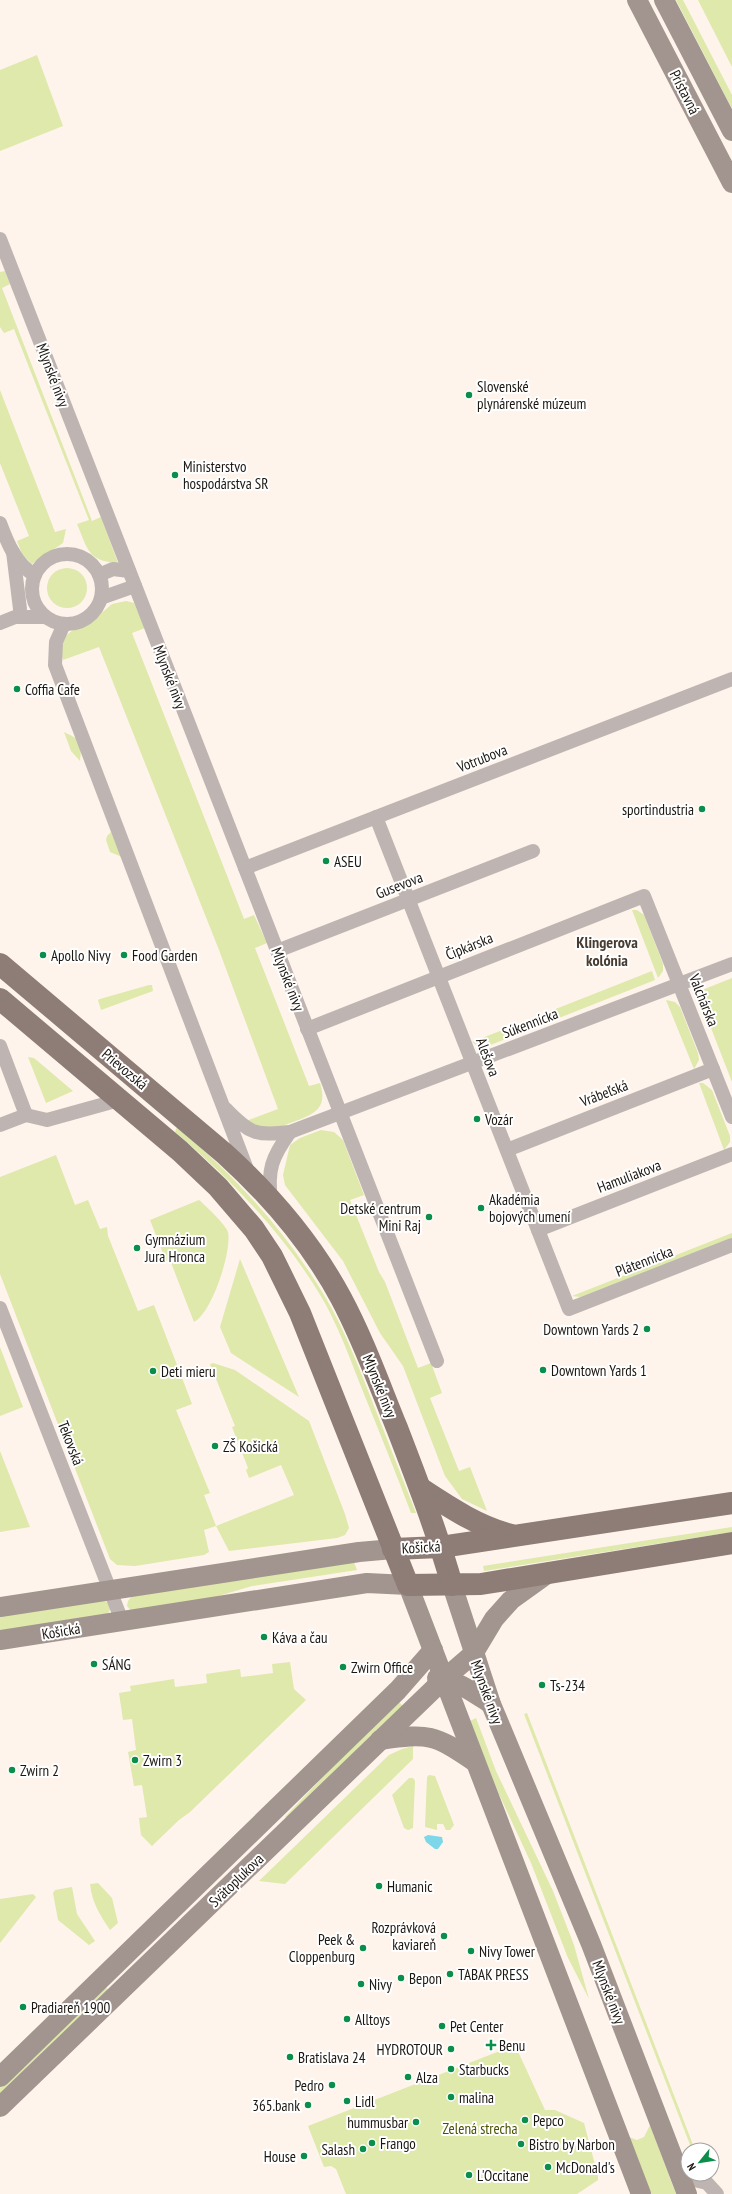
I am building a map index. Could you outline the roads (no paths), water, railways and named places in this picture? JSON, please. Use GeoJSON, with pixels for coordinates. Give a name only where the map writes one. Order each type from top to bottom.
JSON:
{"type":"FeatureCollection","features":[{"type":"Feature","properties":{"kind":"main road","name":"Prievozská"},"geometry":{"type":"LineString","coordinates":[[0,964],[198,1130],[249,1176]]}},
{"type":"Feature","properties":{"kind":"main road","name":"Prievozská"},"geometry":{"type":"LineString","coordinates":[[0,999],[180,1151],[239,1211],[272,1256],[288,1286],[314,1345],[393,1549]]}},
{"type":"Feature","properties":{"kind":"main road","name":"Mlynské nivy"},"geometry":{"type":"LineString","coordinates":[[249,1176],[312,1253],[340,1297],[372,1365],[420,1488],[441,1547],[452,1585]]}},
{"type":"Feature","properties":{"kind":"main road"},"geometry":{"type":"LineString","coordinates":[[420,1488],[466,1517],[490,1529],[514,1536]]}},
{"type":"Feature","properties":{"kind":"main road","name":"Košická"},"geometry":{"type":"LineString","coordinates":[[393,1549],[441,1547],[732,1503]]}},
{"type":"Feature","properties":{"kind":"main road","name":"Košická"},"geometry":{"type":"LineString","coordinates":[[408,1585],[481,1584],[732,1543]]}},
{"type":"Feature","properties":{"kind":"main road"},"geometry":{"type":"LineString","coordinates":[[393,1549],[408,1585]]}},
{"type":"Feature","properties":{"kind":"street","name":"Prístavná"},"geometry":{"type":"LineString","coordinates":[[637,0],[732,183]]}},
{"type":"Feature","properties":{"kind":"street","name":"Prístavná"},"geometry":{"type":"LineString","coordinates":[[664,0],[732,131]]}},
{"type":"Feature","properties":{"kind":"street","name":"Mlynské nivy"},"geometry":{"type":"LineString","coordinates":[[0,239],[437,1361]]}},
{"type":"Feature","properties":{"kind":"street"},"geometry":{"type":"LineString","coordinates":[[0,523],[13,552],[33,580],[36,607],[45,617]]}},
{"type":"Feature","properties":{"kind":"street"},"geometry":{"type":"LineString","coordinates":[[13,552],[17,613]]}},
{"type":"Feature","properties":{"kind":"street"},"geometry":{"type":"LineString","coordinates":[[0,623],[17,613],[40,566],[48,559],[67,554],[85,559],[95,568],[99,575],[102,587],[101,598],[94,611],[87,618],[74,624],[64,624],[45,617],[17,613]]}},
{"type":"Feature","properties":{"kind":"street"},"geometry":{"type":"LineString","coordinates":[[99,575],[113,569],[132,578]]}},
{"type":"Feature","properties":{"kind":"street"},"geometry":{"type":"LineString","coordinates":[[101,598],[132,578]]}},
{"type":"Feature","properties":{"kind":"street","name":"Mlynské nivy"},"geometry":{"type":"LineString","coordinates":[[64,624],[56,642],[55,665],[249,1176]]}},
{"type":"Feature","properties":{"kind":"street","name":"Votrubova"},"geometry":{"type":"LineString","coordinates":[[245,868],[732,679]]}},
{"type":"Feature","properties":{"kind":"street","name":"Alešova"},"geometry":{"type":"LineString","coordinates":[[376,817],[569,1309]]}},
{"type":"Feature","properties":{"kind":"street","name":"Gusevova"},"geometry":{"type":"LineString","coordinates":[[277,951],[533,851]]}},
{"type":"Feature","properties":{"kind":"street","name":"Čipkárska"},"geometry":{"type":"LineString","coordinates":[[307,1028],[644,896]]}},
{"type":"Feature","properties":{"kind":"street","name":"Valchárska"},"geometry":{"type":"LineString","coordinates":[[644,896],[732,1117]]}},
{"type":"Feature","properties":{"kind":"street","name":"Súkennícka"},"geometry":{"type":"LineString","coordinates":[[341,1114],[732,964]]}},
{"type":"Feature","properties":{"kind":"street"},"geometry":{"type":"LineString","coordinates":[[0,1046],[26,1115]]}},
{"type":"Feature","properties":{"kind":"street","name":"Vrábeľská"},"geometry":{"type":"LineString","coordinates":[[507,1150],[713,1068]]}},
{"type":"Feature","properties":{"kind":"street"},"geometry":{"type":"LineString","coordinates":[[0,1125],[26,1115],[47,1120],[119,1100]]}},
{"type":"Feature","properties":{"kind":"street"},"geometry":{"type":"LineString","coordinates":[[224,1108],[256,1134],[264,1135],[290,1132],[341,1114]]}},
{"type":"Feature","properties":{"kind":"street","name":"Mlynské nivy"},"geometry":{"type":"LineString","coordinates":[[271,1201],[268,1181],[271,1165],[280,1146],[290,1132]]}},
{"type":"Feature","properties":{"kind":"street","name":"Hamuliakova"},"geometry":{"type":"LineString","coordinates":[[538,1230],[732,1154]]}},
{"type":"Feature","properties":{"kind":"street","name":"Plátennícka"},"geometry":{"type":"LineString","coordinates":[[569,1309],[732,1246]]}},
{"type":"Feature","properties":{"kind":"street","name":"Tekovská"},"geometry":{"type":"LineString","coordinates":[[0,1308],[110,1590]]}},
{"type":"Feature","properties":{"kind":"street","name":"Košická"},"geometry":{"type":"LineString","coordinates":[[0,1607],[351,1553],[393,1549]]}},
{"type":"Feature","properties":{"kind":"street","name":"Svätoplukova"},"geometry":{"type":"LineString","coordinates":[[0,2107],[380,1740],[444,1679],[473,1654],[494,1619],[511,1600],[550,1572]]}},
{"type":"Feature","properties":{"kind":"street","name":"Košická"},"geometry":{"type":"LineString","coordinates":[[0,1640],[367,1583],[408,1585]]}},
{"type":"Feature","properties":{"kind":"street"},"geometry":{"type":"LineString","coordinates":[[408,1585],[641,2194]]}},
{"type":"Feature","properties":{"kind":"street","name":"Mlynské nivy"},"geometry":{"type":"LineString","coordinates":[[452,1585],[473,1654],[491,1704],[590,1944],[684,2186]]}},
{"type":"Feature","properties":{"kind":"street"},"geometry":{"type":"LineString","coordinates":[[110,1590],[122,1621]]}},
{"type":"Feature","properties":{"kind":"street","name":"Svätoplukova"},"geometry":{"type":"LineString","coordinates":[[0,2077],[398,1690],[433,1650]]}},
{"type":"Feature","properties":{"kind":"street"},"geometry":{"type":"LineString","coordinates":[[398,1690],[413,1680],[444,1679],[467,1688],[491,1704]]}},
{"type":"Feature","properties":{"kind":"street"},"geometry":{"type":"LineString","coordinates":[[380,1740],[414,1736],[431,1737],[446,1742],[475,1762]]}},
{"type":"Feature","properties":{"kind":"street"},"geometry":{"type":"LineString","coordinates":[[684,2186],[707,2183],[717,2194]]}},
{"type":"Feature","properties":{"kind":"water"},"geometry":{"type":"Polygon","coordinates":[[[428,1835],[442,1837],[443,1842],[438,1849],[435,1849],[426,1842],[424,1837],[428,1835]]]}},
{"type":"Feature","properties":{"kind":"place","name":"Slovenské plynárenské múzeum"},"geometry":{"type":"Point","coordinates":[469,395]}},
{"type":"Feature","properties":{"kind":"place","name":"Ministerstvo hospodárstva SR"},"geometry":{"type":"Point","coordinates":[175,475]}},
{"type":"Feature","properties":{"kind":"place","name":"Coffia Cafe"},"geometry":{"type":"Point","coordinates":[17,689]}},
{"type":"Feature","properties":{"kind":"place","name":"sportindustria"},"geometry":{"type":"Point","coordinates":[702,809]}},
{"type":"Feature","properties":{"kind":"place","name":"ASEU"},"geometry":{"type":"Point","coordinates":[326,861]}},
{"type":"Feature","properties":{"kind":"place","name":"Apollo Nivy"},"geometry":{"type":"Point","coordinates":[43,955]}},
{"type":"Feature","properties":{"kind":"place","name":"Food Garden"},"geometry":{"type":"Point","coordinates":[124,955]}},
{"type":"Feature","properties":{"kind":"place","name":"Vozár"},"geometry":{"type":"Point","coordinates":[477,1119]}},
{"type":"Feature","properties":{"kind":"place","name":"Akadémia bojových umení"},"geometry":{"type":"Point","coordinates":[481,1208]}},
{"type":"Feature","properties":{"kind":"place","name":"Detské centrum Mini Raj"},"geometry":{"type":"Point","coordinates":[429,1217]}},
{"type":"Feature","properties":{"kind":"place","name":"Gymnázium Jura Hronca"},"geometry":{"type":"Point","coordinates":[137,1248]}},
{"type":"Feature","properties":{"kind":"place","name":"Downtown Yards 2"},"geometry":{"type":"Point","coordinates":[647,1329]}},
{"type":"Feature","properties":{"kind":"place","name":"Downtown Yards 1"},"geometry":{"type":"Point","coordinates":[543,1370]}},
{"type":"Feature","properties":{"kind":"place","name":"Deti mieru"},"geometry":{"type":"Point","coordinates":[153,1371]}},
{"type":"Feature","properties":{"kind":"place","name":"ZŠ Košická"},"geometry":{"type":"Point","coordinates":[215,1446]}},
{"type":"Feature","properties":{"kind":"place","name":"Káva a čau"},"geometry":{"type":"Point","coordinates":[264,1637]}},
{"type":"Feature","properties":{"kind":"place","name":"SÁNG"},"geometry":{"type":"Point","coordinates":[94,1664]}},
{"type":"Feature","properties":{"kind":"place","name":"Zwirn Office"},"geometry":{"type":"Point","coordinates":[343,1667]}},
{"type":"Feature","properties":{"kind":"place","name":"Ts-234"},"geometry":{"type":"Point","coordinates":[542,1685]}},
{"type":"Feature","properties":{"kind":"place","name":"Zwirn 3"},"geometry":{"type":"Point","coordinates":[135,1760]}},
{"type":"Feature","properties":{"kind":"place","name":"Zwirn 2"},"geometry":{"type":"Point","coordinates":[12,1770]}},
{"type":"Feature","properties":{"kind":"place","name":"Humanic"},"geometry":{"type":"Point","coordinates":[379,1886]}},
{"type":"Feature","properties":{"kind":"place","name":"Rozprávková kaviareň"},"geometry":{"type":"Point","coordinates":[444,1936]}},
{"type":"Feature","properties":{"kind":"place","name":"Peek & Cloppenburg"},"geometry":{"type":"Point","coordinates":[363,1948]}},
{"type":"Feature","properties":{"kind":"place","name":"Nivy Tower"},"geometry":{"type":"Point","coordinates":[471,1951]}},
{"type":"Feature","properties":{"kind":"place","name":"TABAK PRESS"},"geometry":{"type":"Point","coordinates":[450,1974]}},
{"type":"Feature","properties":{"kind":"place","name":"Bepon"},"geometry":{"type":"Point","coordinates":[401,1978]}},
{"type":"Feature","properties":{"kind":"place","name":"Nivy"},"geometry":{"type":"Point","coordinates":[361,1984]}},
{"type":"Feature","properties":{"kind":"place","name":"Pradiareň 1900"},"geometry":{"type":"Point","coordinates":[23,2007]}},
{"type":"Feature","properties":{"kind":"place","name":"Alltoys"},"geometry":{"type":"Point","coordinates":[347,2019]}},
{"type":"Feature","properties":{"kind":"place","name":"Pet Center"},"geometry":{"type":"Point","coordinates":[442,2026]}},
{"type":"Feature","properties":{"kind":"place","name":"Benu"},"geometry":{"type":"Point","coordinates":[491,2045]}},
{"type":"Feature","properties":{"kind":"place","name":"HYDROTOUR"},"geometry":{"type":"Point","coordinates":[451,2049]}},
{"type":"Feature","properties":{"kind":"place","name":"Bratislava 24"},"geometry":{"type":"Point","coordinates":[290,2057]}},
{"type":"Feature","properties":{"kind":"place","name":"Starbucks"},"geometry":{"type":"Point","coordinates":[451,2069]}},
{"type":"Feature","properties":{"kind":"place","name":"Alza"},"geometry":{"type":"Point","coordinates":[408,2077]}},
{"type":"Feature","properties":{"kind":"place","name":"Pedro"},"geometry":{"type":"Point","coordinates":[332,2085]}},
{"type":"Feature","properties":{"kind":"place","name":"malina"},"geometry":{"type":"Point","coordinates":[451,2097]}},
{"type":"Feature","properties":{"kind":"place","name":"Lidl"},"geometry":{"type":"Point","coordinates":[347,2101]}},
{"type":"Feature","properties":{"kind":"place","name":"365.bank"},"geometry":{"type":"Point","coordinates":[308,2105]}},
{"type":"Feature","properties":{"kind":"place","name":"Pepco"},"geometry":{"type":"Point","coordinates":[525,2120]}},
{"type":"Feature","properties":{"kind":"place","name":"hummusbar"},"geometry":{"type":"Point","coordinates":[416,2122]}},
{"type":"Feature","properties":{"kind":"place","name":"Frango"},"geometry":{"type":"Point","coordinates":[372,2143]}},
{"type":"Feature","properties":{"kind":"place","name":"Bistro by Narbon"},"geometry":{"type":"Point","coordinates":[521,2144]}},
{"type":"Feature","properties":{"kind":"place","name":"Salash"},"geometry":{"type":"Point","coordinates":[363,2149]}},
{"type":"Feature","properties":{"kind":"place","name":"House"},"geometry":{"type":"Point","coordinates":[304,2156]}},
{"type":"Feature","properties":{"kind":"place","name":"McDonald's"},"geometry":{"type":"Point","coordinates":[548,2167]}},
{"type":"Feature","properties":{"kind":"place","name":"L'Occitane"},"geometry":{"type":"Point","coordinates":[469,2175]}},
{"type":"Feature","properties":{"kind":"district","name":"Klingerova kolónia"},"geometry":{"type":"Point","coordinates":[607,951]}},
{"type":"Feature","properties":{"kind":"park label","name":"Zelená strecha"},"geometry":{"type":"Point","coordinates":[480,2128]}}]}
